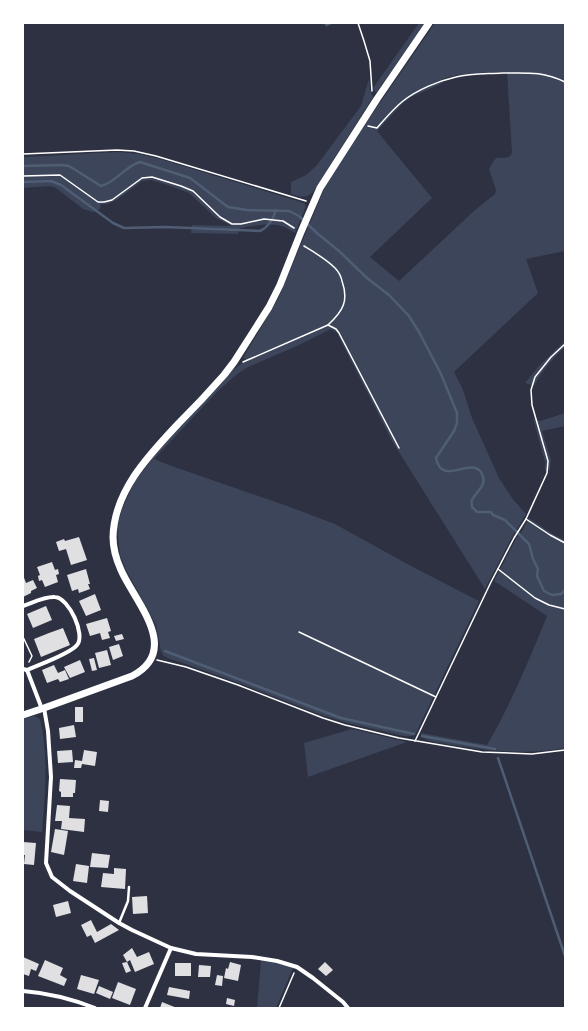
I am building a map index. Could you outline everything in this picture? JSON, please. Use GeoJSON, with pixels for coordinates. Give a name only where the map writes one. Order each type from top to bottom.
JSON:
{"type":"FeatureCollection","features":[{"type":"Feature","properties":{"kind":"street"},"geometry":{"type":"LineString","coordinates":[[23,715],[132,676],[146,667],[151,659],[155,650],[154,631],[118,562],[114,544],[115,523],[119,507],[126,491],[136,474],[151,454],[224,375],[234,362],[269,308],[280,285],[313,203],[334,166],[377,99],[430,23]]}},
{"type":"Feature","properties":{"kind":"street"},"geometry":{"type":"LineString","coordinates":[[23,606],[47,598],[56,597],[64,601],[78,626],[80,638],[77,646],[68,652],[25,670],[43,709],[48,731],[51,777],[46,863],[52,877],[70,891],[119,923],[171,948],[196,954],[252,957],[277,961],[297,967],[343,1002],[348,1008]]}},
{"type":"Feature","properties":{"kind":"street"},"geometry":{"type":"LineString","coordinates":[[145,1008],[171,948]]}},
{"type":"Feature","properties":{"kind":"street"},"geometry":{"type":"LineString","coordinates":[[23,991],[42,993],[82,1003],[95,1008]]}},
{"type":"Feature","properties":{"kind":"lane"},"geometry":{"type":"LineString","coordinates":[[119,923],[128,901],[129,887]]}},
{"type":"Feature","properties":{"kind":"path"},"geometry":{"type":"LineString","coordinates":[[358,23],[370,62],[373,93],[377,99]]}},
{"type":"Feature","properties":{"kind":"path"},"geometry":{"type":"LineString","coordinates":[[361,124],[377,128],[407,98],[435,84],[456,77],[476,74],[534,72],[552,76],[565,82]]}},
{"type":"Feature","properties":{"kind":"path"},"geometry":{"type":"LineString","coordinates":[[23,154],[117,150],[134,151],[156,156],[252,186],[313,203]]}},
{"type":"Feature","properties":{"kind":"path"},"geometry":{"type":"LineString","coordinates":[[23,176],[60,175],[98,202],[112,200],[142,178],[152,177],[193,191],[220,217],[232,224],[264,220],[283,221],[301,232]]}},
{"type":"Feature","properties":{"kind":"path"},"geometry":{"type":"LineString","coordinates":[[234,362],[240,363],[248,361],[328,325],[336,318],[343,308],[346,297],[344,287],[335,268],[298,241]]}},
{"type":"Feature","properties":{"kind":"path"},"geometry":{"type":"LineString","coordinates":[[328,325],[336,329],[339,333],[399,448]]}},
{"type":"Feature","properties":{"kind":"path"},"geometry":{"type":"LineString","coordinates":[[415,741],[498,569],[514,538],[522,527],[547,473],[548,461],[532,405],[531,390],[535,377],[551,357],[565,344]]}},
{"type":"Feature","properties":{"kind":"path"},"geometry":{"type":"LineString","coordinates":[[526,519],[565,543]]}},
{"type":"Feature","properties":{"kind":"path"},"geometry":{"type":"LineString","coordinates":[[498,569],[535,598],[549,605],[565,609]]}},
{"type":"Feature","properties":{"kind":"path"},"geometry":{"type":"LineString","coordinates":[[300,632],[436,697]]}},
{"type":"Feature","properties":{"kind":"path"},"geometry":{"type":"LineString","coordinates":[[23,637],[32,656],[25,670]]}},
{"type":"Feature","properties":{"kind":"path"},"geometry":{"type":"LineString","coordinates":[[151,659],[186,666],[345,725],[415,741],[482,752],[507,754],[532,754],[565,750]]}},
{"type":"Feature","properties":{"kind":"path"},"geometry":{"type":"LineString","coordinates":[[279,1008],[297,967]]}},
{"type":"Feature","properties":{"kind":"shaded area"},"geometry":{"type":"Polygon","coordinates":[[[419,23],[425,23],[376,93],[373,88],[419,23]]]}},
{"type":"Feature","properties":{"kind":"shaded area"},"geometry":{"type":"Polygon","coordinates":[[[435,23],[565,23],[565,251],[526,259],[538,293],[454,372],[463,390],[472,418],[499,478],[512,498],[526,514],[512,537],[485,589],[392,441],[337,333],[331,329],[297,346],[248,367],[236,375],[217,392],[154,459],[335,524],[411,566],[479,601],[416,733],[412,736],[404,736],[348,723],[322,715],[164,656],[161,652],[156,625],[125,568],[120,555],[117,527],[122,509],[135,481],[161,446],[231,371],[246,359],[243,358],[278,299],[325,187],[355,139],[435,23]],[[507,72],[474,73],[442,79],[443,83],[411,97],[402,104],[377,131],[432,198],[370,257],[399,281],[475,210],[495,194],[496,190],[489,169],[496,158],[509,157],[512,153],[507,72]]]}},
{"type":"Feature","properties":{"kind":"shaded area"},"geometry":{"type":"Polygon","coordinates":[[[369,79],[370,90],[373,97],[313,192],[308,196],[303,197],[291,194],[291,182],[306,175],[317,165],[361,106],[369,79]]]}},
{"type":"Feature","properties":{"kind":"shaded area"},"geometry":{"type":"Polygon","coordinates":[[[118,152],[139,154],[160,159],[304,203],[306,206],[295,233],[284,227],[273,225],[256,225],[240,228],[238,234],[191,233],[192,225],[232,226],[216,218],[189,193],[151,180],[142,181],[118,199],[108,204],[101,204],[100,209],[93,212],[83,209],[56,188],[50,186],[23,188],[23,157],[118,152]]]}},
{"type":"Feature","properties":{"kind":"shaded area"},"geometry":{"type":"Polygon","coordinates":[[[565,341],[565,347],[540,375],[534,386],[525,383],[539,366],[565,341]]]}},
{"type":"Feature","properties":{"kind":"shaded area"},"geometry":{"type":"Polygon","coordinates":[[[565,413],[565,426],[542,431],[551,460],[550,470],[545,470],[545,462],[533,418],[540,421],[565,413]]]}},
{"type":"Feature","properties":{"kind":"shaded area"},"geometry":{"type":"Polygon","coordinates":[[[529,518],[554,535],[565,540],[565,748],[521,752],[491,750],[426,740],[421,736],[421,733],[487,745],[512,698],[547,616],[494,581],[529,518]]]}},
{"type":"Feature","properties":{"kind":"shaded area"},"geometry":{"type":"Polygon","coordinates":[[[34,716],[40,719],[45,747],[46,776],[42,832],[23,830],[23,719],[34,716]]]}},
{"type":"Feature","properties":{"kind":"shaded area"},"geometry":{"type":"Polygon","coordinates":[[[352,729],[407,742],[308,777],[304,743],[352,729]]]}},
{"type":"Feature","properties":{"kind":"shaded area"},"geometry":{"type":"Polygon","coordinates":[[[261,961],[293,968],[276,1008],[257,1008],[261,961]]]}},
{"type":"Feature","properties":{"kind":"building"},"geometry":{"type":"Polygon","coordinates":[[[79,537],[87,560],[71,565],[66,549],[59,551],[56,542],[64,539],[65,541],[79,537]]]}},
{"type":"Feature","properties":{"kind":"building"},"geometry":{"type":"Polygon","coordinates":[[[52,562],[55,570],[58,569],[59,574],[56,575],[58,582],[45,587],[42,580],[39,581],[38,576],[40,575],[37,567],[52,562]]]}},
{"type":"Feature","properties":{"kind":"building"},"geometry":{"type":"Polygon","coordinates":[[[86,569],[90,589],[79,593],[78,589],[72,591],[67,575],[86,569]]]}},
{"type":"Feature","properties":{"kind":"building"},"geometry":{"type":"Polygon","coordinates":[[[23,575],[26,583],[33,580],[37,588],[23,597],[23,575]]]}},
{"type":"Feature","properties":{"kind":"building"},"geometry":{"type":"Polygon","coordinates":[[[95,594],[101,610],[86,616],[79,601],[95,594]]]}},
{"type":"Feature","properties":{"kind":"building"},"geometry":{"type":"Polygon","coordinates":[[[46,606],[52,620],[33,628],[27,614],[46,606]]]}},
{"type":"Feature","properties":{"kind":"building"},"geometry":{"type":"Polygon","coordinates":[[[107,618],[111,631],[108,632],[110,638],[102,640],[100,633],[90,636],[86,624],[107,618]]]}},
{"type":"Feature","properties":{"kind":"building"},"geometry":{"type":"Polygon","coordinates":[[[63,628],[70,645],[41,657],[34,639],[63,628]]]}},
{"type":"Feature","properties":{"kind":"building"},"geometry":{"type":"Polygon","coordinates":[[[122,634],[124,639],[116,641],[114,636],[122,634]]]}},
{"type":"Feature","properties":{"kind":"building"},"geometry":{"type":"Polygon","coordinates":[[[119,644],[123,656],[113,660],[109,647],[119,644]]]}},
{"type":"Feature","properties":{"kind":"building"},"geometry":{"type":"Polygon","coordinates":[[[107,650],[111,665],[99,668],[95,653],[107,650]]]}},
{"type":"Feature","properties":{"kind":"building"},"geometry":{"type":"Polygon","coordinates":[[[94,658],[97,670],[92,671],[89,659],[94,658]]]}},
{"type":"Feature","properties":{"kind":"building"},"geometry":{"type":"Polygon","coordinates":[[[80,660],[85,672],[70,678],[64,667],[80,660]]]}},
{"type":"Feature","properties":{"kind":"building"},"geometry":{"type":"Polygon","coordinates":[[[54,665],[58,673],[65,670],[69,679],[60,682],[58,679],[47,683],[42,670],[54,665]]]}},
{"type":"Feature","properties":{"kind":"building"},"geometry":{"type":"Polygon","coordinates":[[[75,707],[83,707],[83,722],[75,722],[75,707]]]}},
{"type":"Feature","properties":{"kind":"building"},"geometry":{"type":"Polygon","coordinates":[[[74,725],[76,737],[60,739],[59,728],[74,725]]]}},
{"type":"Feature","properties":{"kind":"building"},"geometry":{"type":"Polygon","coordinates":[[[72,750],[73,762],[58,763],[57,751],[72,750]]]}},
{"type":"Feature","properties":{"kind":"building"},"geometry":{"type":"Polygon","coordinates":[[[84,750],[97,752],[95,766],[82,764],[81,768],[74,768],[75,760],[82,761],[84,750]]]}},
{"type":"Feature","properties":{"kind":"building"},"geometry":{"type":"Polygon","coordinates":[[[60,779],[76,780],[75,793],[73,793],[73,797],[61,797],[61,792],[59,791],[60,779]]]}},
{"type":"Feature","properties":{"kind":"building"},"geometry":{"type":"Polygon","coordinates":[[[100,800],[109,801],[108,812],[99,811],[100,800]]]}},
{"type":"Feature","properties":{"kind":"building"},"geometry":{"type":"Polygon","coordinates":[[[57,805],[70,806],[69,818],[85,819],[84,832],[61,829],[62,821],[55,821],[57,805]]]}},
{"type":"Feature","properties":{"kind":"building"},"geometry":{"type":"Polygon","coordinates":[[[55,829],[68,831],[64,855],[51,852],[55,829]]]}},
{"type":"Feature","properties":{"kind":"building"},"geometry":{"type":"Polygon","coordinates":[[[23,842],[36,843],[34,865],[24,864],[25,855],[23,855],[23,842]]]}},
{"type":"Feature","properties":{"kind":"building"},"geometry":{"type":"Polygon","coordinates":[[[92,853],[110,855],[108,868],[90,867],[92,853]]]}},
{"type":"Feature","properties":{"kind":"building"},"geometry":{"type":"Polygon","coordinates":[[[76,864],[89,866],[87,883],[73,881],[76,864]]]}},
{"type":"Feature","properties":{"kind":"building"},"geometry":{"type":"Polygon","coordinates":[[[114,868],[126,869],[125,889],[101,887],[103,873],[114,874],[114,868]]]}},
{"type":"Feature","properties":{"kind":"building"},"geometry":{"type":"Polygon","coordinates":[[[147,896],[148,913],[133,914],[132,897],[147,896]]]}},
{"type":"Feature","properties":{"kind":"building"},"geometry":{"type":"Polygon","coordinates":[[[68,901],[71,913],[56,917],[53,905],[68,901]]]}},
{"type":"Feature","properties":{"kind":"building"},"geometry":{"type":"Polygon","coordinates":[[[91,920],[97,932],[111,924],[119,930],[95,943],[91,935],[87,937],[81,925],[91,920]]]}},
{"type":"Feature","properties":{"kind":"building"},"geometry":{"type":"Polygon","coordinates":[[[132,948],[137,957],[149,952],[154,964],[135,972],[130,960],[127,962],[123,955],[132,948]]]}},
{"type":"Feature","properties":{"kind":"building"},"geometry":{"type":"Polygon","coordinates":[[[23,957],[39,964],[36,971],[31,969],[29,976],[23,974],[23,957]]]}},
{"type":"Feature","properties":{"kind":"building"},"geometry":{"type":"Polygon","coordinates":[[[45,960],[63,968],[60,975],[67,979],[64,986],[38,976],[45,960]]]}},
{"type":"Feature","properties":{"kind":"building"},"geometry":{"type":"Polygon","coordinates":[[[127,962],[131,971],[126,973],[122,963],[127,962]]]}},
{"type":"Feature","properties":{"kind":"building"},"geometry":{"type":"Polygon","coordinates":[[[230,962],[241,965],[238,981],[224,978],[226,968],[228,969],[230,962]]]}},
{"type":"Feature","properties":{"kind":"building"},"geometry":{"type":"Polygon","coordinates":[[[325,962],[333,970],[326,976],[318,969],[325,962]]]}},
{"type":"Feature","properties":{"kind":"building"},"geometry":{"type":"Polygon","coordinates":[[[175,963],[191,963],[191,976],[175,976],[175,963]]]}},
{"type":"Feature","properties":{"kind":"building"},"geometry":{"type":"Polygon","coordinates":[[[199,965],[211,966],[210,977],[198,977],[199,965]]]}},
{"type":"Feature","properties":{"kind":"building"},"geometry":{"type":"Polygon","coordinates":[[[81,975],[99,980],[94,994],[77,989],[81,975]]]}},
{"type":"Feature","properties":{"kind":"building"},"geometry":{"type":"Polygon","coordinates":[[[217,975],[223,976],[222,986],[215,985],[217,975]]]}},
{"type":"Feature","properties":{"kind":"building"},"geometry":{"type":"Polygon","coordinates":[[[118,982],[136,989],[130,1005],[112,998],[118,982]]]}},
{"type":"Feature","properties":{"kind":"building"},"geometry":{"type":"Polygon","coordinates":[[[99,986],[113,992],[110,999],[96,993],[99,986]]]}},
{"type":"Feature","properties":{"kind":"building"},"geometry":{"type":"Polygon","coordinates":[[[169,987],[190,991],[189,999],[167,995],[169,987]]]}},
{"type":"Feature","properties":{"kind":"building"},"geometry":{"type":"Polygon","coordinates":[[[227,998],[235,1000],[234,1006],[226,1004],[227,998]]]}},
{"type":"Feature","properties":{"kind":"building"},"geometry":{"type":"Polygon","coordinates":[[[162,1002],[177,1008],[160,1008],[162,1002]]]}},
{"type":"Feature","properties":{"kind":"waterway"},"geometry":{"type":"LineString","coordinates":[[325,23],[327,25],[331,23]]}},
{"type":"Feature","properties":{"kind":"waterway"},"geometry":{"type":"LineString","coordinates":[[23,166],[69,166],[101,186],[112,181],[130,167],[140,162],[190,178],[228,207],[247,210],[289,211],[299,216],[367,278],[389,295],[409,316],[441,374],[457,413],[457,423],[454,431],[436,458],[439,466],[444,470],[450,471],[476,468],[481,472],[484,481],[481,488],[472,500],[472,507],[477,512],[491,512],[493,515],[505,520],[529,544],[533,559],[538,569],[537,576],[544,591],[552,595],[561,594],[565,590]]}},
{"type":"Feature","properties":{"kind":"waterway"},"geometry":{"type":"LineString","coordinates":[[23,182],[51,181],[61,185],[113,223],[124,228],[166,227],[260,231],[270,223],[276,210]]}},
{"type":"Feature","properties":{"kind":"waterway"},"geometry":{"type":"LineString","coordinates":[[165,651],[341,718],[414,734]]}},
{"type":"Feature","properties":{"kind":"waterway"},"geometry":{"type":"LineString","coordinates":[[422,736],[495,749]]}},
{"type":"Feature","properties":{"kind":"waterway"},"geometry":{"type":"LineString","coordinates":[[498,758],[565,956]]}}]}
